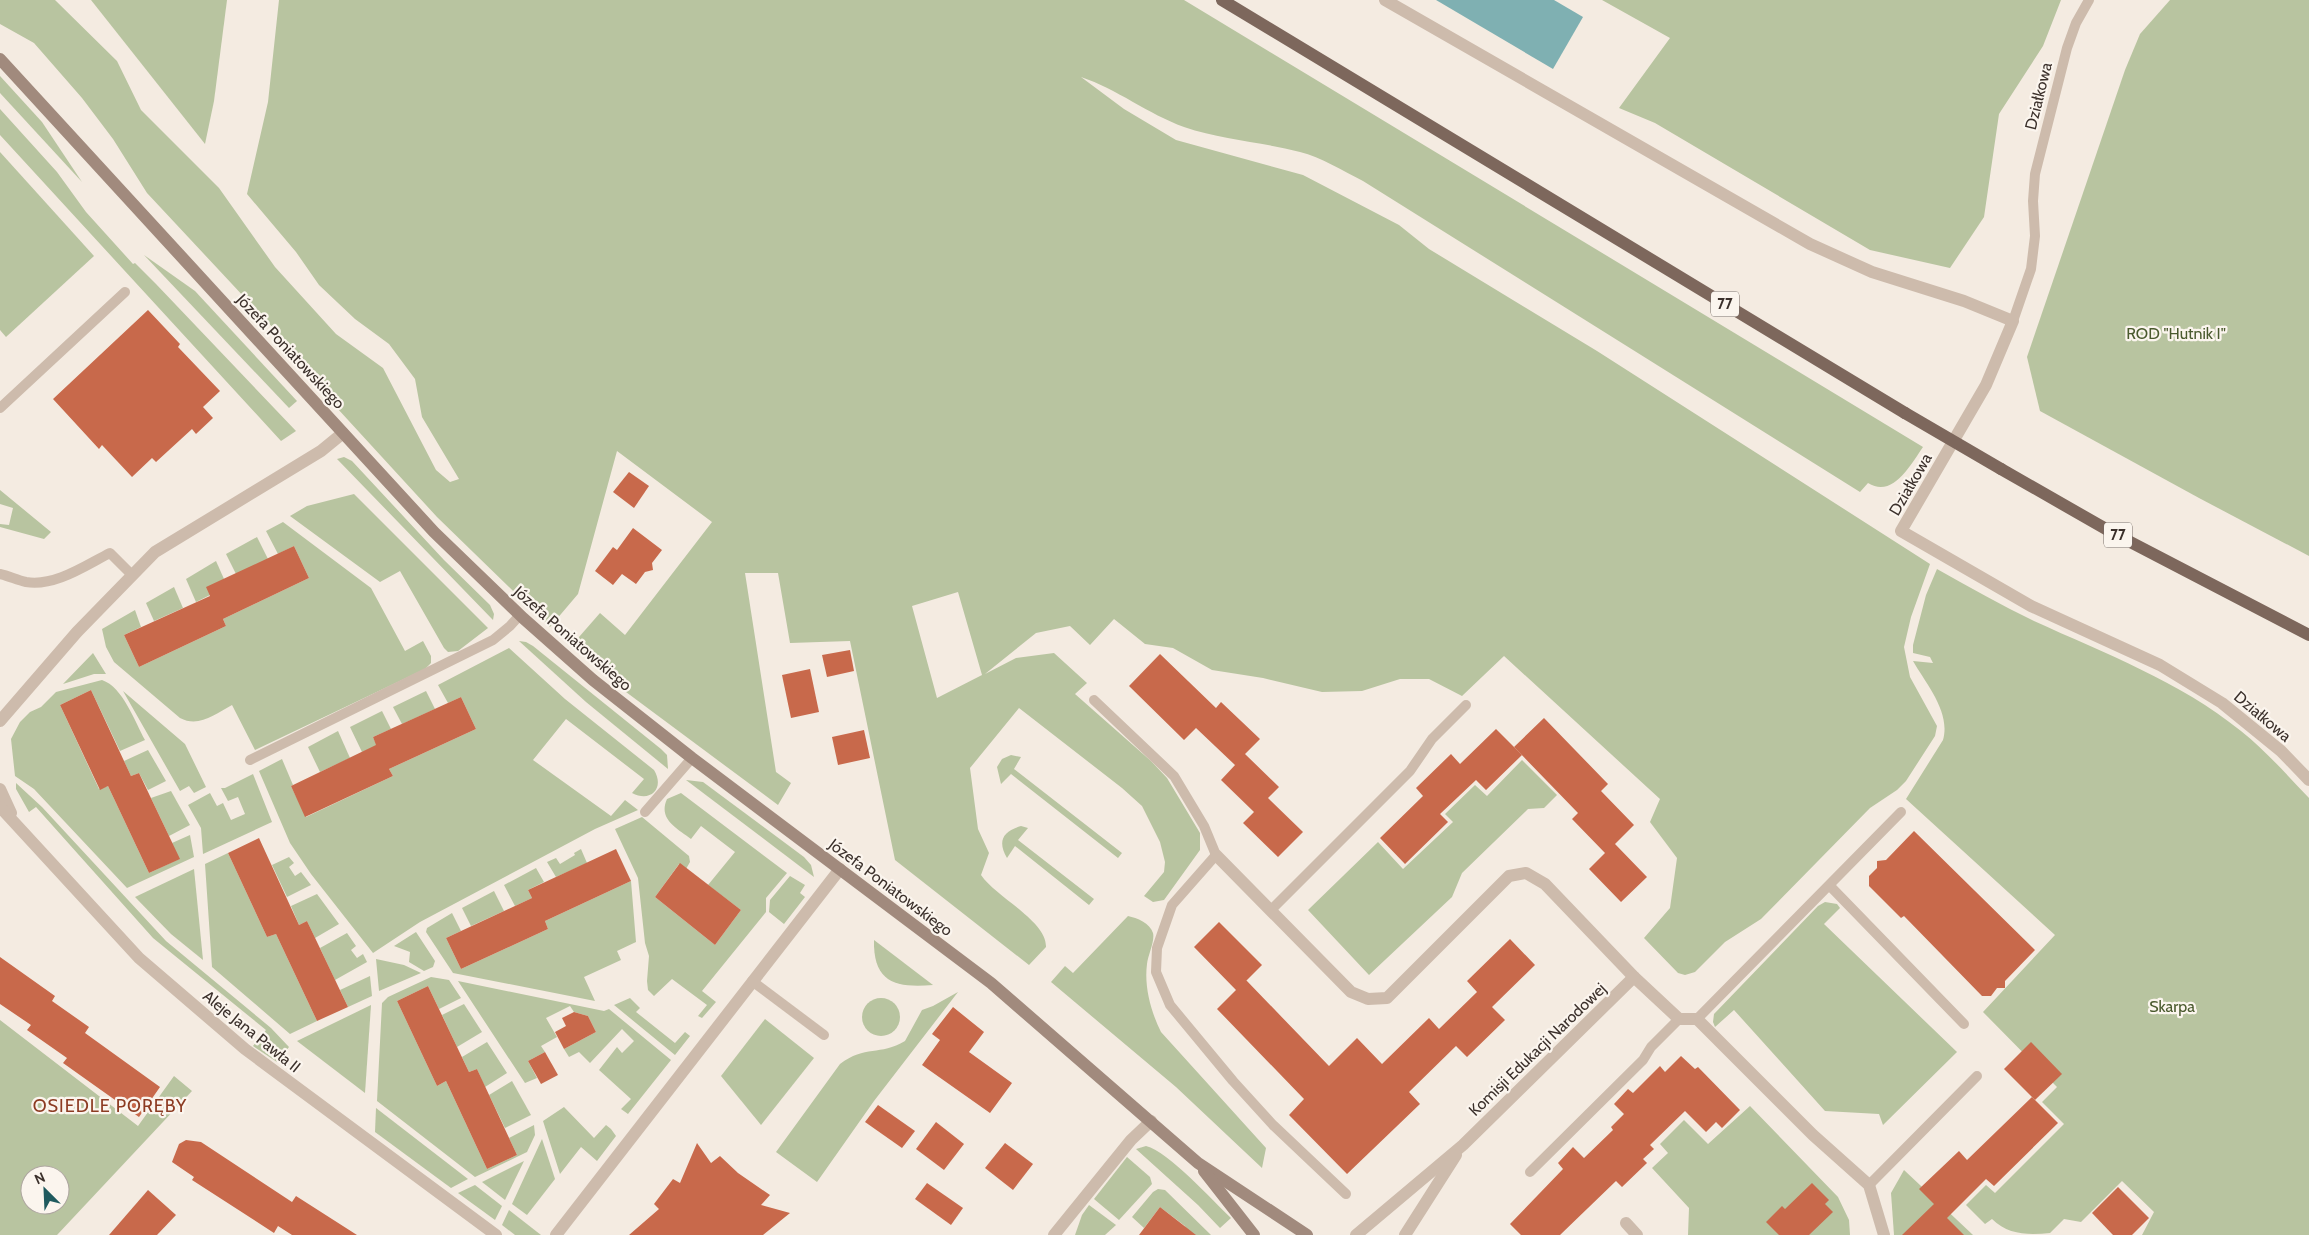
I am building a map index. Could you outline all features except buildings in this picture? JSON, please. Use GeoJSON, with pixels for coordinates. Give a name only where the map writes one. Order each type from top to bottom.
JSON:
{"type":"FeatureCollection","features":[{"type":"Feature","properties":{"kind":"main road","name":"77"},"geometry":{"type":"LineString","coordinates":[[1222,0],[2001,469],[2122,538],[2309,635]]}},
{"type":"Feature","properties":{"kind":"street"},"geometry":{"type":"LineString","coordinates":[[1385,0],[1810,244],[1872,272],[1964,301],[2013,320]]}},
{"type":"Feature","properties":{"kind":"street","name":"Józefa Poniatowskiego"},"geometry":{"type":"LineString","coordinates":[[0,59],[434,532],[520,615],[593,680],[692,758],[991,983],[1198,1163],[1307,1235]]}},
{"type":"Feature","properties":{"kind":"street","name":"Działkowa"},"geometry":{"type":"LineString","coordinates":[[2013,320],[1986,385],[1901,531],[2031,606],[2160,665],[2222,703],[2281,751],[2309,780]]}},
{"type":"Feature","properties":{"kind":"street"},"geometry":{"type":"LineString","coordinates":[[1,721],[77,632],[154,552],[320,451],[343,433]]}},
{"type":"Feature","properties":{"kind":"street","name":"Aleje Jana Pawła II"},"geometry":{"type":"LineString","coordinates":[[0,789],[15,822]]}},
{"type":"Feature","properties":{"kind":"street","name":"Aleje Jana Pawła II"},"geometry":{"type":"LineString","coordinates":[[0,807],[139,958],[245,1049],[496,1235]]}},
{"type":"Feature","properties":{"kind":"street"},"geometry":{"type":"LineString","coordinates":[[1216,854],[1351,992],[1368,1000],[1387,998],[1509,876],[1526,873],[1544,884],[1634,977],[1679,1019],[1697,1019],[1813,1135],[1869,1185],[1884,1235]]}},
{"type":"Feature","properties":{"kind":"street"},"geometry":{"type":"LineString","coordinates":[[556,1235],[840,869]]}},
{"type":"Feature","properties":{"kind":"street","name":"Komisji Edukacji Narodowej"},"geometry":{"type":"LineString","coordinates":[[1356,1235],[1463,1145],[1634,977]]}},
{"type":"Feature","properties":{"kind":"street"},"geometry":{"type":"LineString","coordinates":[[1054,1235],[1131,1140],[1150,1121]]}},
{"type":"Feature","properties":{"kind":"street","name":"Komisji Edukacji Narodowej"},"geometry":{"type":"LineString","coordinates":[[1405,1235],[1463,1145]]}},
{"type":"Feature","properties":{"kind":"street","name":"Józefa Poniatowskiego"},"geometry":{"type":"LineString","coordinates":[[1198,1163],[1254,1235]]}},
{"type":"Feature","properties":{"kind":"street"},"geometry":{"type":"LineString","coordinates":[[1626,1223],[1637,1235]]}},
{"type":"Feature","properties":{"kind":"lane","name":"Działkowa"},"geometry":{"type":"LineString","coordinates":[[2013,320],[2031,269],[2035,236],[2033,201],[2035,174],[2067,48],[2076,23],[2089,0]]}},
{"type":"Feature","properties":{"kind":"lane"},"geometry":{"type":"LineString","coordinates":[[0,408],[125,292]]}},
{"type":"Feature","properties":{"kind":"lane"},"geometry":{"type":"LineString","coordinates":[[0,574],[28,582],[49,580],[81,568],[110,552],[132,575]]}},
{"type":"Feature","properties":{"kind":"lane"},"geometry":{"type":"LineString","coordinates":[[250,760],[493,640],[520,615]]}},
{"type":"Feature","properties":{"kind":"lane"},"geometry":{"type":"LineString","coordinates":[[1094,700],[1174,776],[1204,826],[1216,854],[1172,905],[1157,948],[1156,972],[1170,1005],[1233,1081],[1273,1125],[1346,1194]]}},
{"type":"Feature","properties":{"kind":"lane"},"geometry":{"type":"LineString","coordinates":[[1271,910],[1410,772],[1432,739],[1466,705]]}},
{"type":"Feature","properties":{"kind":"lane"},"geometry":{"type":"LineString","coordinates":[[645,812],[692,758]]}},
{"type":"Feature","properties":{"kind":"lane"},"geometry":{"type":"LineString","coordinates":[[1697,1019],[1901,812]]}},
{"type":"Feature","properties":{"kind":"lane"},"geometry":{"type":"LineString","coordinates":[[1830,886],[1964,1024]]}},
{"type":"Feature","properties":{"kind":"lane"},"geometry":{"type":"LineString","coordinates":[[752,980],[824,1035]]}},
{"type":"Feature","properties":{"kind":"lane"},"geometry":{"type":"LineString","coordinates":[[1530,1172],[1643,1060],[1650,1047],[1679,1019]]}},
{"type":"Feature","properties":{"kind":"lane"},"geometry":{"type":"LineString","coordinates":[[1869,1185],[1977,1076]]}},
{"type":"Feature","properties":{"kind":"green space"},"geometry":{"type":"Polygon","coordinates":[[[0,0],[55,0],[117,61],[141,110],[219,188],[275,267],[336,334],[383,368],[436,470],[450,482],[459,479],[422,417],[415,379],[389,344],[355,319],[319,285],[296,252],[247,194],[268,102],[279,0],[1184,0],[1923,447],[1907,470],[1893,483],[1885,487],[1877,487],[1868,483],[1860,492],[1363,181],[1308,154],[1213,135],[1184,127],[1081,77],[1124,109],[1176,140],[1303,175],[1399,225],[1429,249],[1597,351],[1930,564],[1911,617],[1904,647],[1910,677],[1937,726],[1935,736],[1906,781],[1897,790],[1870,808],[1761,919],[1725,942],[1695,972],[1685,975],[1678,973],[1644,938],[1670,908],[1677,858],[1650,822],[1660,799],[1504,656],[1462,696],[1429,679],[1400,679],[1362,691],[1322,692],[1263,678],[1212,670],[1173,648],[1145,644],[1114,619],[1090,645],[1070,626],[1036,633],[985,674],[1016,658],[1054,653],[1087,683],[1075,694],[1151,761],[1167,778],[1200,833],[1200,850],[1164,900],[1153,902],[1144,896],[1164,872],[1165,862],[1160,842],[1142,806],[1122,788],[1019,708],[970,768],[978,829],[989,853],[981,875],[988,884],[1030,919],[1039,928],[1044,937],[1046,947],[1029,965],[895,860],[850,641],[790,643],[778,573],[745,573],[776,772],[791,783],[778,805],[626,692],[572,645],[600,613],[625,635],[712,522],[617,451],[578,594],[550,627],[437,517],[326,396],[331,390],[147,193],[113,139],[82,98],[34,43],[0,24],[0,0]],[[958,592],[912,606],[937,698],[982,675],[958,592]]]}},
{"type":"Feature","properties":{"kind":"green space"},"geometry":{"type":"Polygon","coordinates":[[[91,0],[227,0],[214,101],[205,144],[91,0]]]}},
{"type":"Feature","properties":{"kind":"green space"},"geometry":{"type":"Polygon","coordinates":[[[1602,0],[2061,0],[2043,46],[1999,114],[1984,217],[1950,268],[1870,250],[1655,123],[1619,108],[1670,38],[1602,0]]]}},
{"type":"Feature","properties":{"kind":"green space","name":"ROD \"Hutnik I\""},"geometry":{"type":"Polygon","coordinates":[[[2170,0],[2309,0],[2309,556],[2040,411],[2027,357],[2125,70],[2140,34],[2170,0]]]}},
{"type":"Feature","properties":{"kind":"green space"},"geometry":{"type":"Polygon","coordinates":[[[0,76],[42,122],[82,182],[0,93],[0,76]]]}},
{"type":"Feature","properties":{"kind":"green space"},"geometry":{"type":"Polygon","coordinates":[[[0,109],[57,172],[86,212],[133,264],[135,263],[156,284],[296,431],[281,441],[0,135],[0,109]]]}},
{"type":"Feature","properties":{"kind":"green space"},"geometry":{"type":"Polygon","coordinates":[[[0,152],[94,256],[6,337],[0,330],[0,152]]]}},
{"type":"Feature","properties":{"kind":"green space"},"geometry":{"type":"Polygon","coordinates":[[[144,255],[195,291],[297,401],[289,408],[144,255]]]}},
{"type":"Feature","properties":{"kind":"green space"},"geometry":{"type":"Polygon","coordinates":[[[344,457],[352,461],[444,560],[490,605],[494,614],[493,620],[337,459],[344,457]]]}},
{"type":"Feature","properties":{"kind":"green space"},"geometry":{"type":"Polygon","coordinates":[[[0,490],[51,532],[44,539],[0,527],[0,524],[9,525],[13,508],[0,504],[0,490]]]}},
{"type":"Feature","properties":{"kind":"green space"},"geometry":{"type":"Polygon","coordinates":[[[354,494],[488,628],[458,651],[448,652],[400,571],[380,582],[290,516],[307,506],[354,494]]]}},
{"type":"Feature","properties":{"kind":"green space"},"geometry":{"type":"Polygon","coordinates":[[[283,522],[371,588],[405,651],[423,641],[431,656],[431,663],[425,669],[255,750],[232,705],[200,721],[187,721],[180,718],[114,662],[106,647],[102,629],[135,610],[141,627],[124,635],[139,667],[226,626],[223,619],[309,578],[294,546],[278,554],[266,531],[283,522]]]}},
{"type":"Feature","properties":{"kind":"green space"},"geometry":{"type":"Polygon","coordinates":[[[257,537],[268,559],[236,574],[226,554],[257,537]]]}},
{"type":"Feature","properties":{"kind":"green space"},"geometry":{"type":"Polygon","coordinates":[[[216,561],[224,579],[210,595],[196,602],[186,579],[216,561]]]}},
{"type":"Feature","properties":{"kind":"green space","name":"Skarpa"},"geometry":{"type":"Polygon","coordinates":[[[1937,569],[2034,621],[2115,657],[2193,697],[2241,731],[2276,763],[2309,798],[2309,1235],[2142,1235],[2154,1212],[2122,1181],[2081,1222],[2064,1219],[2050,1233],[2019,1233],[2005,1228],[1992,1219],[1985,1224],[1966,1205],[1986,1185],[1995,1193],[2064,1124],[2042,1102],[2057,1087],[1983,1012],[2055,935],[1906,799],[1943,740],[1945,730],[1944,719],[1936,699],[1913,661],[1933,663],[1930,657],[1913,653],[1913,645],[1926,595],[1937,569]]]}},
{"type":"Feature","properties":{"kind":"green space"},"geometry":{"type":"Polygon","coordinates":[[[174,587],[183,608],[154,621],[146,603],[174,587]]]}},
{"type":"Feature","properties":{"kind":"green space"},"geometry":{"type":"Polygon","coordinates":[[[519,641],[533,646],[661,749],[667,755],[668,769],[586,702],[519,641]]]}},
{"type":"Feature","properties":{"kind":"green space"},"geometry":{"type":"Polygon","coordinates":[[[509,648],[565,699],[654,770],[658,783],[657,788],[650,795],[645,796],[632,793],[644,779],[566,719],[533,760],[611,816],[625,800],[638,810],[595,829],[420,922],[373,953],[311,874],[290,843],[259,771],[282,759],[293,785],[291,786],[306,817],[393,776],[389,769],[476,729],[461,697],[448,703],[438,685],[509,648]]]}},
{"type":"Feature","properties":{"kind":"green space"},"geometry":{"type":"Polygon","coordinates":[[[93,653],[106,674],[94,674],[63,684],[93,653]]]}},
{"type":"Feature","properties":{"kind":"green space"},"geometry":{"type":"Polygon","coordinates":[[[102,680],[122,697],[145,740],[120,751],[91,690],[60,705],[99,789],[108,786],[149,873],[179,859],[172,843],[190,835],[194,857],[127,888],[34,789],[15,776],[11,739],[20,722],[30,712],[41,707],[56,692],[102,680]]]}},
{"type":"Feature","properties":{"kind":"green space"},"geometry":{"type":"Polygon","coordinates":[[[123,691],[185,744],[206,787],[194,793],[189,786],[180,791],[123,691]]]}},
{"type":"Feature","properties":{"kind":"green space"},"geometry":{"type":"Polygon","coordinates":[[[426,691],[435,709],[402,724],[393,707],[426,691]]]}},
{"type":"Feature","properties":{"kind":"green space"},"geometry":{"type":"Polygon","coordinates":[[[382,711],[391,729],[373,737],[377,746],[362,752],[350,727],[382,711]]]}},
{"type":"Feature","properties":{"kind":"green space"},"geometry":{"type":"Polygon","coordinates":[[[338,731],[350,758],[320,772],[308,747],[338,731]]]}},
{"type":"Feature","properties":{"kind":"green space"},"geometry":{"type":"Polygon","coordinates":[[[148,750],[166,781],[148,790],[139,773],[131,776],[124,761],[148,750]]]}},
{"type":"Feature","properties":{"kind":"green space"},"geometry":{"type":"Polygon","coordinates":[[[1011,755],[1021,757],[1014,769],[1122,853],[1118,858],[1011,774],[1001,784],[997,767],[1002,759],[1011,755]]]}},
{"type":"Feature","properties":{"kind":"green space"},"geometry":{"type":"Polygon","coordinates":[[[1522,760],[1557,795],[1544,808],[1528,809],[1462,873],[1452,897],[1369,975],[1308,910],[1378,842],[1403,869],[1453,822],[1445,814],[1475,785],[1487,796],[1522,760]]]}},
{"type":"Feature","properties":{"kind":"green space"},"geometry":{"type":"Polygon","coordinates":[[[253,774],[272,822],[203,854],[201,828],[188,805],[210,793],[217,806],[223,803],[231,820],[245,814],[238,797],[228,801],[221,788],[225,788],[253,774]]]}},
{"type":"Feature","properties":{"kind":"green space"},"geometry":{"type":"Polygon","coordinates":[[[686,780],[703,782],[804,857],[811,865],[814,877],[686,780]]]}},
{"type":"Feature","properties":{"kind":"green space"},"geometry":{"type":"Polygon","coordinates":[[[16,783],[42,807],[166,941],[271,1028],[289,1047],[277,1062],[253,1046],[266,1030],[153,938],[36,807],[29,812],[16,789],[16,783]]]}},
{"type":"Feature","properties":{"kind":"green space"},"geometry":{"type":"Polygon","coordinates":[[[171,791],[190,825],[169,836],[151,798],[171,791]]]}},
{"type":"Feature","properties":{"kind":"green space"},"geometry":{"type":"Polygon","coordinates":[[[681,793],[787,873],[766,898],[766,912],[702,991],[716,1002],[702,1018],[698,1016],[707,1005],[672,979],[654,996],[648,990],[649,956],[645,943],[638,878],[615,829],[642,817],[689,856],[690,862],[686,869],[679,864],[655,897],[715,945],[741,910],[708,885],[735,852],[701,826],[691,839],[670,822],[665,812],[667,799],[681,793]]]}},
{"type":"Feature","properties":{"kind":"green space"},"geometry":{"type":"Polygon","coordinates":[[[1021,826],[1028,828],[1018,840],[1094,899],[1089,905],[1015,846],[1007,858],[1002,842],[1006,834],[1021,826]]]}},
{"type":"Feature","properties":{"kind":"green space"},"geometry":{"type":"Polygon","coordinates":[[[581,849],[587,863],[556,877],[547,862],[556,858],[560,864],[581,849]]]}},
{"type":"Feature","properties":{"kind":"green space"},"geometry":{"type":"Polygon","coordinates":[[[228,853],[267,937],[276,934],[317,1021],[290,1034],[212,967],[205,864],[228,853]]]}},
{"type":"Feature","properties":{"kind":"green space"},"geometry":{"type":"Polygon","coordinates":[[[289,857],[294,863],[289,867],[295,876],[301,872],[311,885],[287,897],[272,865],[289,857]]]}},
{"type":"Feature","properties":{"kind":"green space"},"geometry":{"type":"Polygon","coordinates":[[[536,868],[544,882],[528,890],[532,898],[515,906],[504,885],[536,868]]]}},
{"type":"Feature","properties":{"kind":"green space"},"geometry":{"type":"Polygon","coordinates":[[[194,869],[203,960],[171,934],[135,897],[194,869]]]}},
{"type":"Feature","properties":{"kind":"green space"},"geometry":{"type":"Polygon","coordinates":[[[790,876],[805,885],[800,893],[805,897],[784,924],[769,912],[770,900],[790,876]]]}},
{"type":"Feature","properties":{"kind":"green space"},"geometry":{"type":"Polygon","coordinates":[[[631,881],[636,942],[617,951],[621,960],[584,977],[595,1001],[453,973],[426,932],[427,928],[452,913],[461,931],[446,938],[461,969],[548,929],[545,921],[631,881]]]}},
{"type":"Feature","properties":{"kind":"green space"},"geometry":{"type":"Polygon","coordinates":[[[494,891],[504,911],[471,926],[462,908],[494,891]]]}},
{"type":"Feature","properties":{"kind":"green space"},"geometry":{"type":"Polygon","coordinates":[[[317,894],[339,924],[315,938],[307,921],[299,925],[291,906],[317,894]]]}},
{"type":"Feature","properties":{"kind":"green space"},"geometry":{"type":"Polygon","coordinates":[[[1825,902],[1837,904],[1840,908],[1824,924],[1957,1052],[1883,1125],[1879,1114],[1825,1111],[1734,1010],[1715,1027],[1713,1022],[1714,1014],[1818,906],[1825,902]]]}},
{"type":"Feature","properties":{"kind":"green space"},"geometry":{"type":"Polygon","coordinates":[[[1128,916],[1146,924],[1153,933],[1146,973],[1147,990],[1151,1008],[1161,1032],[1266,1148],[1262,1168],[1176,1087],[1051,982],[1065,966],[1073,973],[1128,916]]]}},
{"type":"Feature","properties":{"kind":"green space"},"geometry":{"type":"Polygon","coordinates":[[[416,932],[435,961],[433,967],[424,971],[409,962],[410,952],[394,946],[416,932]]]}},
{"type":"Feature","properties":{"kind":"green space"},"geometry":{"type":"Polygon","coordinates":[[[347,933],[356,946],[351,950],[357,958],[363,954],[367,962],[335,980],[320,948],[347,933]]]}},
{"type":"Feature","properties":{"kind":"green space"},"geometry":{"type":"Polygon","coordinates":[[[874,940],[933,985],[908,985],[889,980],[882,974],[878,966],[874,940]]]}},
{"type":"Feature","properties":{"kind":"green space"},"geometry":{"type":"Polygon","coordinates":[[[376,959],[404,965],[421,973],[379,991],[376,959]]]}},
{"type":"Feature","properties":{"kind":"green space"},"geometry":{"type":"Polygon","coordinates":[[[370,976],[372,996],[348,1007],[340,990],[370,976]]]}},
{"type":"Feature","properties":{"kind":"green space"},"geometry":{"type":"Polygon","coordinates":[[[431,977],[449,980],[461,998],[439,1009],[428,986],[397,1001],[437,1086],[446,1081],[487,1169],[517,1155],[509,1138],[534,1125],[535,1135],[527,1152],[475,1177],[377,1101],[382,1003],[388,997],[431,977]]]}},
{"type":"Feature","properties":{"kind":"green space"},"geometry":{"type":"Polygon","coordinates":[[[458,981],[604,1011],[609,1009],[671,1060],[628,1114],[621,1109],[631,1099],[599,1070],[617,1047],[622,1053],[634,1041],[622,1029],[590,1063],[579,1052],[569,1057],[564,1049],[596,1032],[588,1016],[574,1012],[570,1006],[546,1018],[557,1037],[541,1046],[545,1052],[528,1061],[537,1078],[525,1083],[458,981]]]}},
{"type":"Feature","properties":{"kind":"green space"},"geometry":{"type":"Polygon","coordinates":[[[958,992],[874,1101],[817,1182],[776,1152],[840,1064],[857,1054],[896,1046],[905,1041],[922,1010],[958,992]]]}},
{"type":"Feature","properties":{"kind":"green space"},"geometry":{"type":"Polygon","coordinates":[[[630,998],[640,1008],[636,1012],[675,1043],[685,1032],[690,1036],[675,1055],[614,1005],[630,998]]]}},
{"type":"Feature","properties":{"kind":"green space"},"geometry":{"type":"Polygon","coordinates":[[[881,998],[888,999],[894,1004],[899,1010],[899,1024],[894,1030],[888,1035],[881,1036],[874,1035],[868,1030],[863,1024],[862,1017],[863,1010],[868,1004],[874,999],[881,998]]]}},
{"type":"Feature","properties":{"kind":"green space"},"geometry":{"type":"Polygon","coordinates":[[[464,1004],[482,1032],[457,1047],[442,1015],[464,1004]]]}},
{"type":"Feature","properties":{"kind":"green space"},"geometry":{"type":"Polygon","coordinates":[[[371,1005],[365,1093],[297,1041],[371,1005]]]}},
{"type":"Feature","properties":{"kind":"green space"},"geometry":{"type":"Polygon","coordinates":[[[765,1019],[814,1058],[761,1125],[721,1076],[765,1019]]]}},
{"type":"Feature","properties":{"kind":"green space"},"geometry":{"type":"Polygon","coordinates":[[[0,1020],[138,1126],[174,1076],[192,1091],[57,1235],[0,1235],[0,1020]]]}},
{"type":"Feature","properties":{"kind":"green space"},"geometry":{"type":"Polygon","coordinates":[[[487,1042],[507,1073],[485,1087],[477,1069],[469,1072],[462,1057],[487,1042]]]}},
{"type":"Feature","properties":{"kind":"green space"},"geometry":{"type":"Polygon","coordinates":[[[512,1081],[531,1115],[505,1128],[489,1095],[512,1081]]]}},
{"type":"Feature","properties":{"kind":"green space"},"geometry":{"type":"Polygon","coordinates":[[[1750,1106],[1838,1197],[1849,1220],[1850,1235],[1688,1235],[1689,1208],[1652,1168],[1668,1153],[1660,1144],[1684,1120],[1708,1144],[1750,1106]]]}},
{"type":"Feature","properties":{"kind":"green space"},"geometry":{"type":"Polygon","coordinates":[[[564,1107],[594,1138],[606,1125],[616,1136],[597,1161],[581,1147],[560,1174],[543,1121],[564,1107]]]}},
{"type":"Feature","properties":{"kind":"green space"},"geometry":{"type":"Polygon","coordinates":[[[376,1108],[468,1179],[451,1188],[375,1132],[376,1108]]]}},
{"type":"Feature","properties":{"kind":"green space"},"geometry":{"type":"Polygon","coordinates":[[[542,1139],[555,1179],[527,1215],[512,1204],[542,1139]]]}},
{"type":"Feature","properties":{"kind":"green space"},"geometry":{"type":"Polygon","coordinates":[[[1146,1146],[1166,1157],[1178,1167],[1231,1218],[1220,1228],[1198,1205],[1136,1149],[1146,1146]]]}},
{"type":"Feature","properties":{"kind":"green space"},"geometry":{"type":"Polygon","coordinates":[[[1127,1157],[1150,1177],[1152,1184],[1119,1220],[1094,1199],[1127,1157]]]}},
{"type":"Feature","properties":{"kind":"green space"},"geometry":{"type":"Polygon","coordinates":[[[524,1161],[505,1200],[482,1182],[524,1161]]]}},
{"type":"Feature","properties":{"kind":"green space"},"geometry":{"type":"Polygon","coordinates":[[[1904,1170],[1973,1235],[1894,1235],[1891,1193],[1904,1170]]]}},
{"type":"Feature","properties":{"kind":"green space"},"geometry":{"type":"Polygon","coordinates":[[[475,1185],[502,1206],[495,1220],[458,1193],[475,1185]]]}},
{"type":"Feature","properties":{"kind":"green space"},"geometry":{"type":"Polygon","coordinates":[[[1158,1189],[1165,1190],[1211,1235],[1188,1235],[1185,1226],[1160,1207],[1144,1228],[1132,1217],[1153,1192],[1158,1189]]]}},
{"type":"Feature","properties":{"kind":"green space"},"geometry":{"type":"Polygon","coordinates":[[[1089,1205],[1116,1225],[1105,1235],[1075,1235],[1082,1215],[1089,1205]]]}},
{"type":"Feature","properties":{"kind":"green space"},"geometry":{"type":"Polygon","coordinates":[[[509,1210],[541,1235],[515,1235],[502,1225],[509,1210]]]}},
{"type":"Feature","properties":{"kind":"water"},"geometry":{"type":"Polygon","coordinates":[[[1436,0],[1554,0],[1583,17],[1553,69],[1436,0]]]}},
{"type":"Feature","properties":{"kind":"district","name":"OSIEDLE PORĘBY"},"geometry":{"type":"Point","coordinates":[110,1106]}}]}
